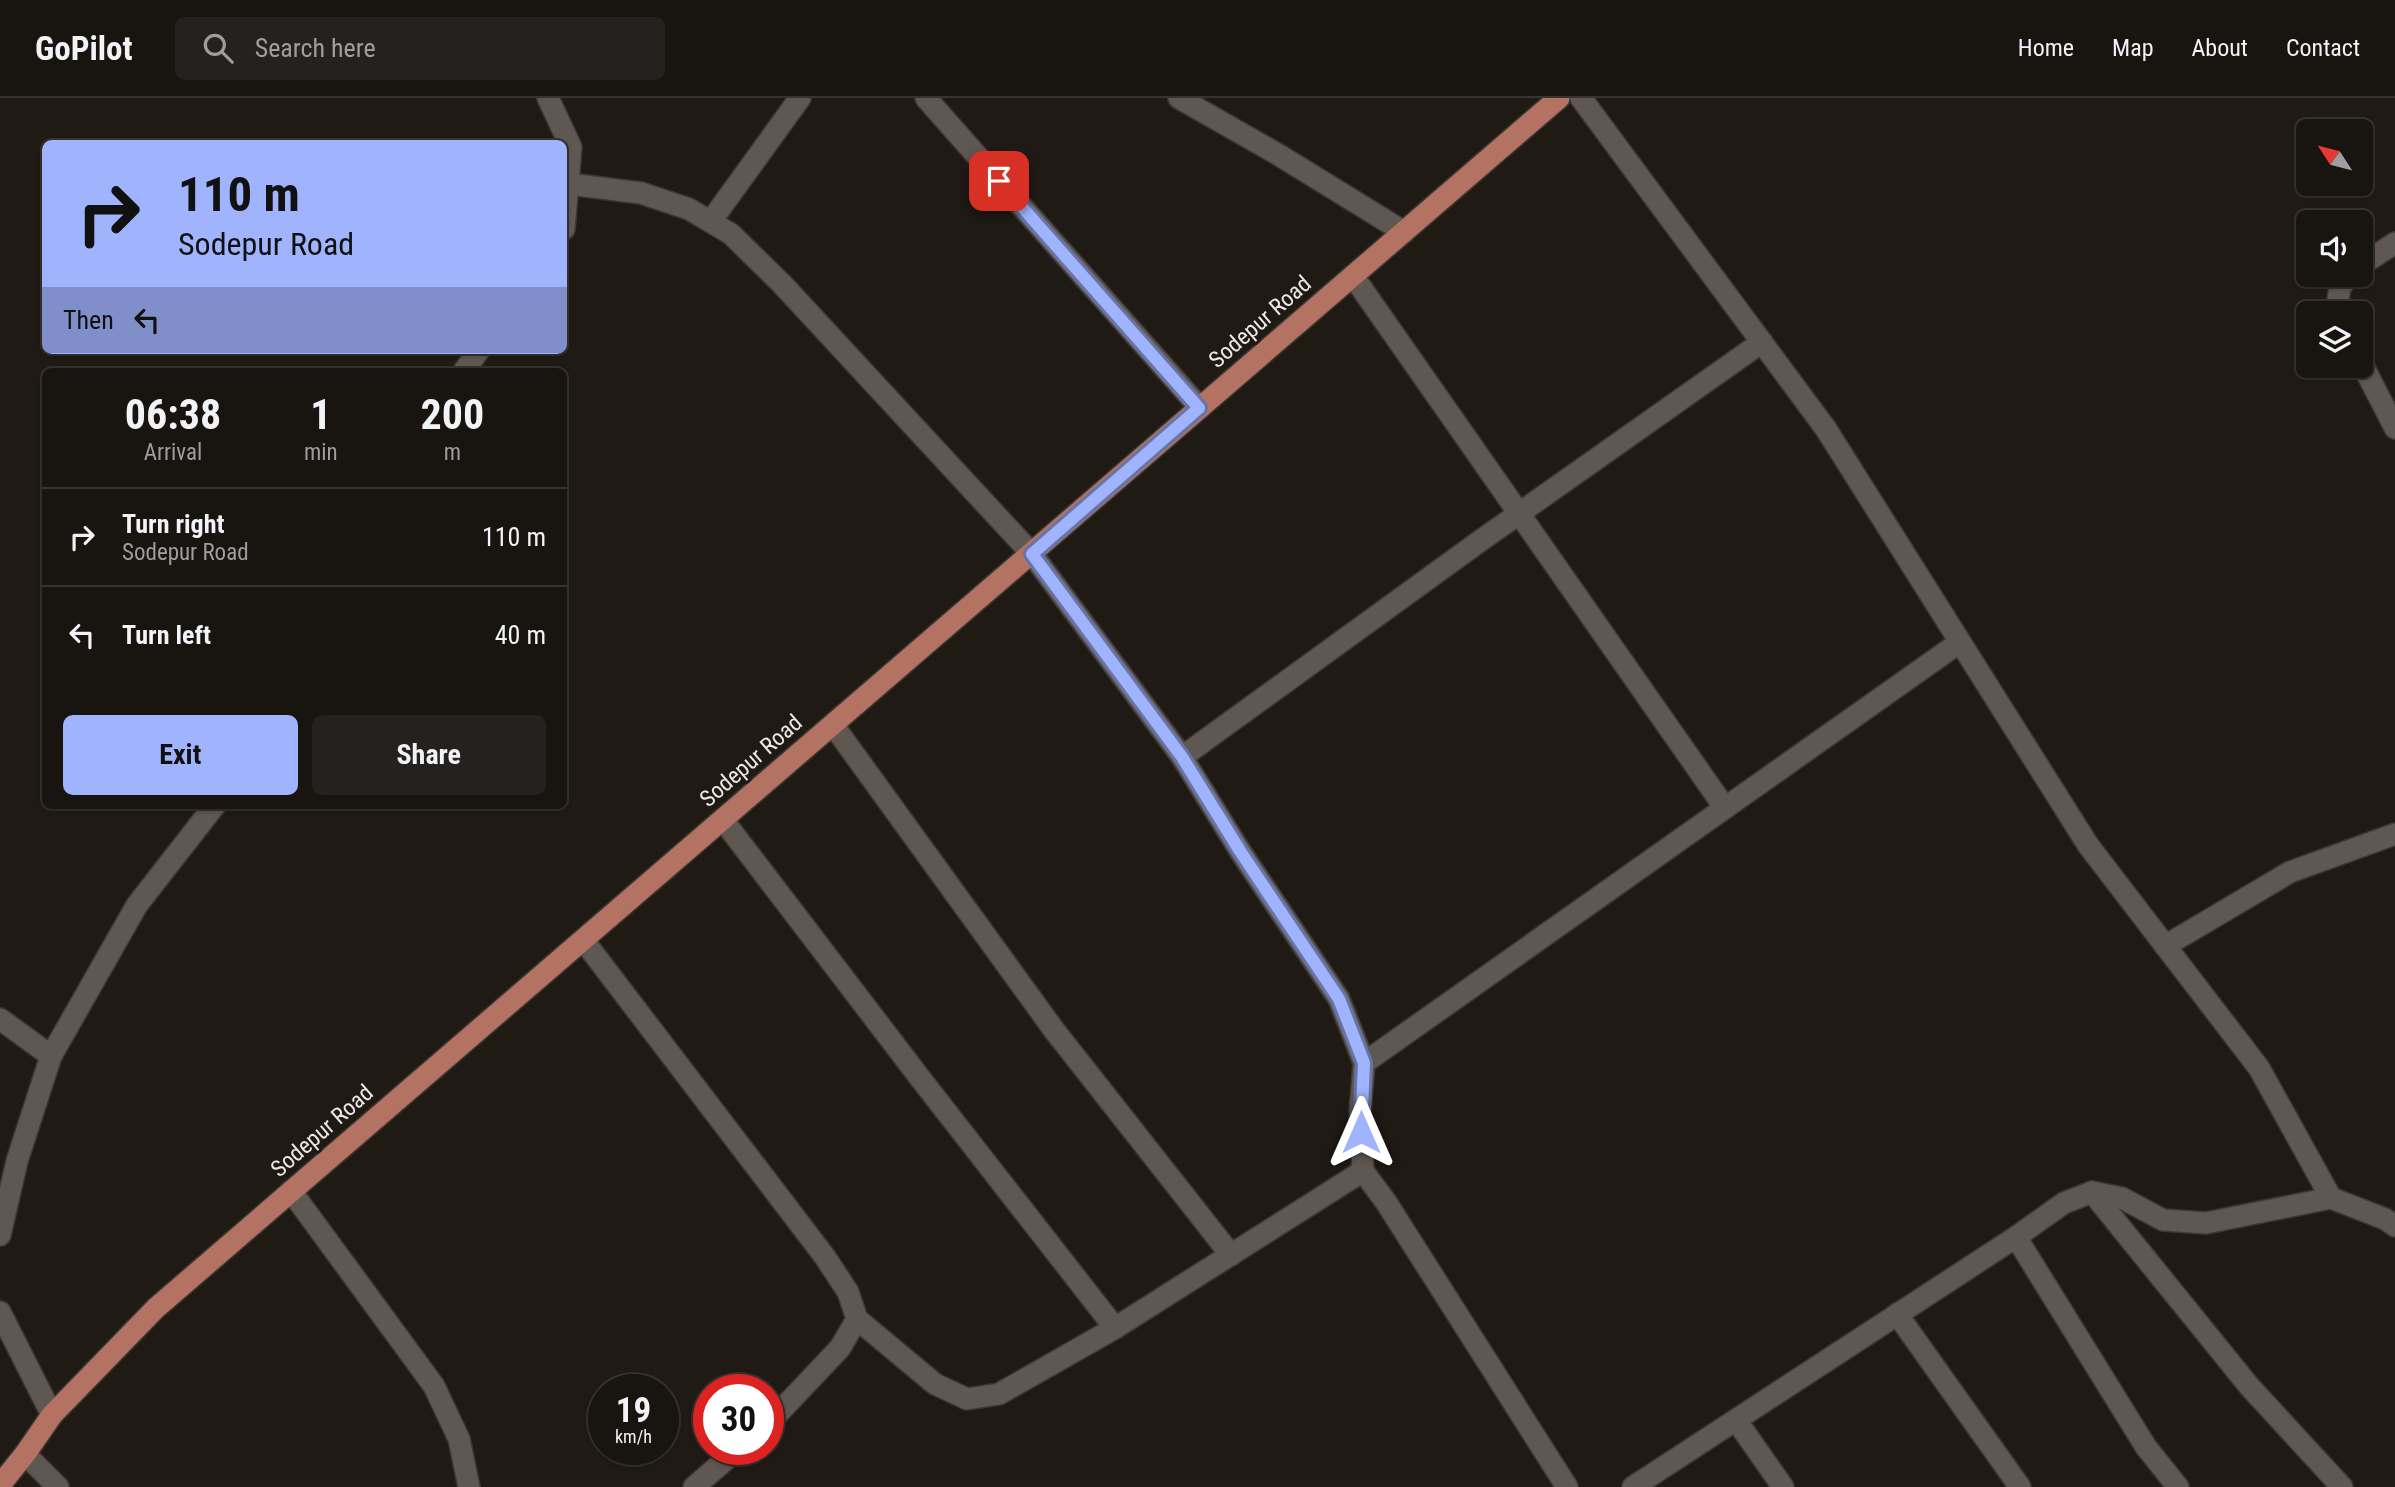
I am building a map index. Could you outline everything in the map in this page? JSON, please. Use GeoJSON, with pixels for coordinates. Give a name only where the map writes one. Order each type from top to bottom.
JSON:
{"type":"FeatureCollection","features":[{"type":"Feature","properties":{"kind":"main road","name":"Sodepur Road"},"geometry":{"type":"LineString","coordinates":[[0,1485],[52,1415],[156,1308],[1559,98]]}},
{"type":"Feature","properties":{"kind":"street"},"geometry":{"type":"LineString","coordinates":[[548,98],[571,147],[567,202]]}},
{"type":"Feature","properties":{"kind":"street"},"geometry":{"type":"LineString","coordinates":[[711,221],[800,98]]}},
{"type":"Feature","properties":{"kind":"street"},"geometry":{"type":"LineString","coordinates":[[926,98],[1199,408]]}},
{"type":"Feature","properties":{"kind":"street"},"geometry":{"type":"LineString","coordinates":[[1179,98],[1279,155],[1404,232]]}},
{"type":"Feature","properties":{"kind":"street"},"geometry":{"type":"LineString","coordinates":[[1581,98],[1826,429],[2088,845],[2259,1068],[2330,1198]]}},
{"type":"Feature","properties":{"kind":"street"},"geometry":{"type":"LineString","coordinates":[[569,184],[641,193],[689,209],[731,234],[782,284],[1032,554],[1182,757],[1240,851],[1339,999],[1364,1063],[1360,1112],[1363,1171],[1567,1487]]}},
{"type":"Feature","properties":{"kind":"street"},"geometry":{"type":"LineString","coordinates":[[2373,257],[2395,243]]}},
{"type":"Feature","properties":{"kind":"street"},"geometry":{"type":"LineString","coordinates":[[1353,276],[1726,808]]}},
{"type":"Feature","properties":{"kind":"street"},"geometry":{"type":"LineString","coordinates":[[1182,757],[1520,512],[1762,342]]}},
{"type":"Feature","properties":{"kind":"street"},"geometry":{"type":"LineString","coordinates":[[2369,378],[2395,428]]}},
{"type":"Feature","properties":{"kind":"street"},"geometry":{"type":"LineString","coordinates":[[1364,1063],[1960,642]]}},
{"type":"Feature","properties":{"kind":"street"},"geometry":{"type":"LineString","coordinates":[[833,725],[1054,1030],[1231,1255]]}},
{"type":"Feature","properties":{"kind":"street"},"geometry":{"type":"LineString","coordinates":[[0,1235],[17,1161],[51,1056],[137,905],[212,809]]}},
{"type":"Feature","properties":{"kind":"street"},"geometry":{"type":"LineString","coordinates":[[723,820],[1115,1328]]}},
{"type":"Feature","properties":{"kind":"street"},"geometry":{"type":"LineString","coordinates":[[2165,946],[2290,872],[2395,834]]}},
{"type":"Feature","properties":{"kind":"street"},"geometry":{"type":"LineString","coordinates":[[584,941],[825,1256],[848,1292],[857,1319],[935,1384],[967,1399],[999,1394],[1115,1328],[1363,1171]]}},
{"type":"Feature","properties":{"kind":"street"},"geometry":{"type":"LineString","coordinates":[[0,1019],[51,1056]]}},
{"type":"Feature","properties":{"kind":"street"},"geometry":{"type":"LineString","coordinates":[[292,1191],[434,1386],[459,1440],[469,1487]]}},
{"type":"Feature","properties":{"kind":"street"},"geometry":{"type":"LineString","coordinates":[[2092,1192],[2249,1386],[2342,1487]]}},
{"type":"Feature","properties":{"kind":"street"},"geometry":{"type":"LineString","coordinates":[[1633,1487],[2064,1203],[2092,1192],[2122,1198],[2163,1220],[2206,1223],[2330,1198],[2385,1219],[2395,1226]]}},
{"type":"Feature","properties":{"kind":"street"},"geometry":{"type":"LineString","coordinates":[[2016,1237],[2146,1447],[2178,1487]]}},
{"type":"Feature","properties":{"kind":"street"},"geometry":{"type":"LineString","coordinates":[[0,1312],[52,1415]]}},
{"type":"Feature","properties":{"kind":"street"},"geometry":{"type":"LineString","coordinates":[[1897,1314],[2020,1487]]}},
{"type":"Feature","properties":{"kind":"street"},"geometry":{"type":"LineString","coordinates":[[784,1407],[840,1348],[857,1319]]}},
{"type":"Feature","properties":{"kind":"street"},"geometry":{"type":"LineString","coordinates":[[1736,1420],[1783,1487]]}},
{"type":"Feature","properties":{"kind":"street"},"geometry":{"type":"LineString","coordinates":[[25,1454],[58,1487]]}},
{"type":"Feature","properties":{"kind":"street"},"geometry":{"type":"LineString","coordinates":[[694,1487],[719,1465]]}},
{"type":"Feature","properties":{"kind":"route"},"geometry":{"type":"LineString","coordinates":[[999,181],[1199,408],[1032,554],[1182,757],[1240,851],[1339,999],[1364,1063],[1361,1132]]}}]}
